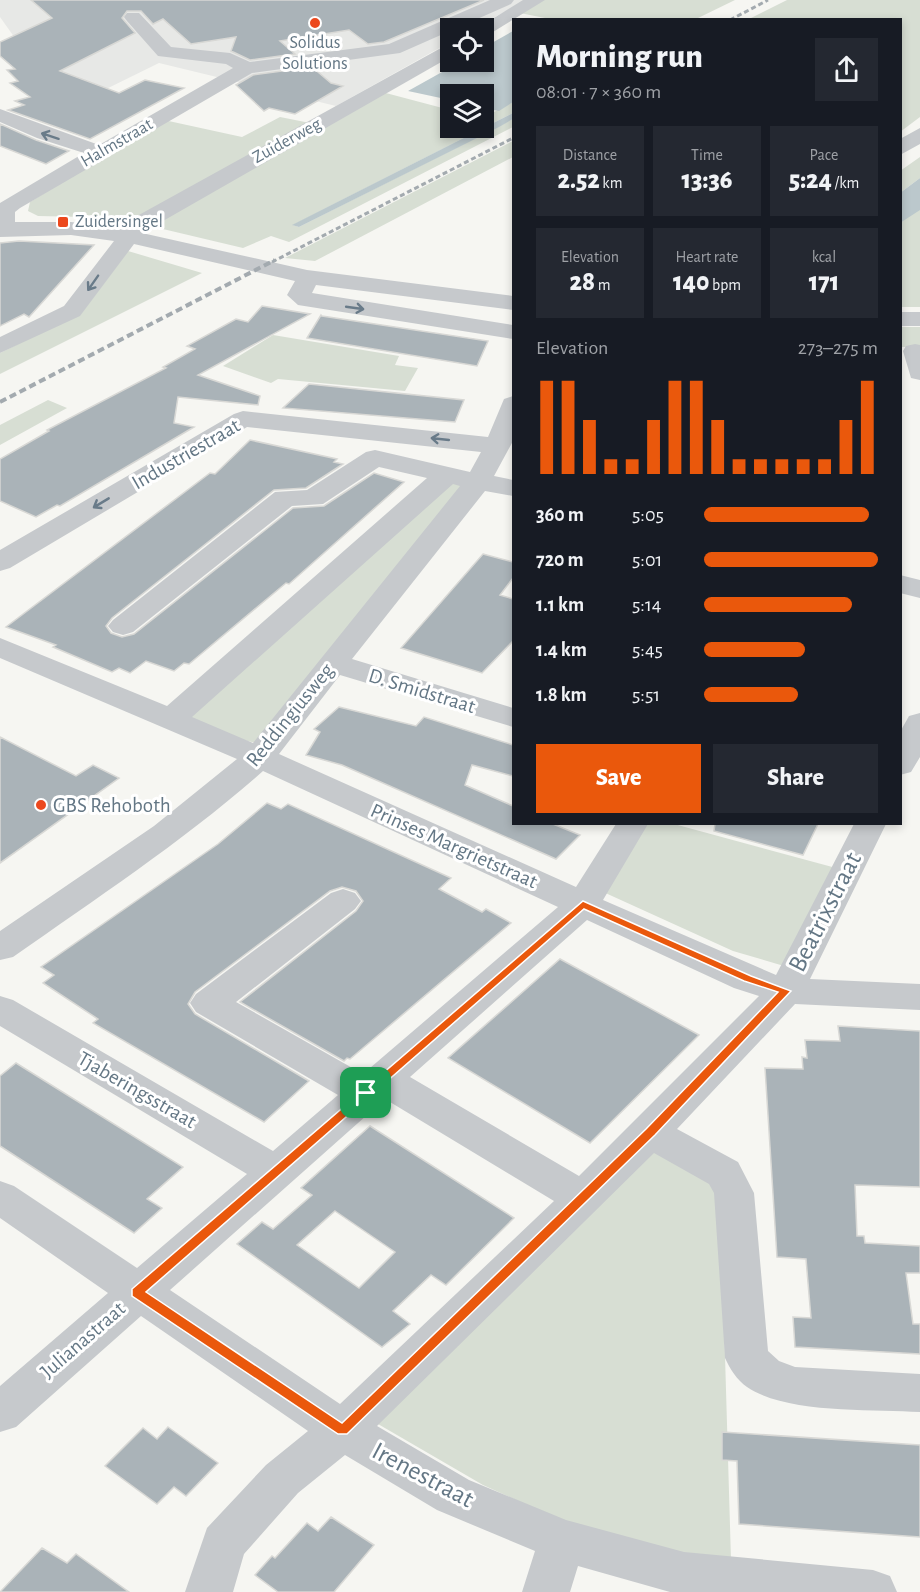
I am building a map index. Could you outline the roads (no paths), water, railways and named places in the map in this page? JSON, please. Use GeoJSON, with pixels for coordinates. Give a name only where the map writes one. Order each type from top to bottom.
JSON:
{"type":"FeatureCollection","features":[{"type":"Feature","properties":{"kind":"street"},"geometry":{"type":"LineString","coordinates":[[133,17],[165,52],[230,59],[247,68],[393,49],[505,0]]}},
{"type":"Feature","properties":{"kind":"street"},"geometry":{"type":"LineString","coordinates":[[494,24],[536,0]]}},
{"type":"Feature","properties":{"kind":"street","name":"Zuiderweg"},"geometry":{"type":"LineString","coordinates":[[0,346],[72,311],[136,226],[440,55]]}},
{"type":"Feature","properties":{"kind":"street","name":"Halmstraat"},"geometry":{"type":"LineString","coordinates":[[2,230],[4,212],[12,203],[247,68]]}},
{"type":"Feature","properties":{"kind":"street"},"geometry":{"type":"LineString","coordinates":[[0,115],[44,134],[101,152]]}},
{"type":"Feature","properties":{"kind":"street"},"geometry":{"type":"LineString","coordinates":[[902,148],[920,134]]}},
{"type":"Feature","properties":{"kind":"street"},"geometry":{"type":"LineString","coordinates":[[2,230],[78,228],[127,235],[304,286],[512,303]]}},
{"type":"Feature","properties":{"kind":"street"},"geometry":{"type":"LineString","coordinates":[[304,286],[320,303],[512,332]]}},
{"type":"Feature","properties":{"kind":"street"},"geometry":{"type":"LineString","coordinates":[[902,319],[920,319]]}},
{"type":"Feature","properties":{"kind":"street","name":"Reddingiusweg"},"geometry":{"type":"LineString","coordinates":[[0,948],[185,819],[226,788],[259,757],[479,480],[498,446],[512,409]]}},
{"type":"Feature","properties":{"kind":"street","name":"Industriestraat"},"geometry":{"type":"LineString","coordinates":[[0,562],[243,419],[498,446]]}},
{"type":"Feature","properties":{"kind":"street"},"geometry":{"type":"LineString","coordinates":[[123,626],[285,498],[313,498],[375,458],[512,488]]}},
{"type":"Feature","properties":{"kind":"street"},"geometry":{"type":"LineString","coordinates":[[171,719],[447,475]]}},
{"type":"Feature","properties":{"kind":"street"},"geometry":{"type":"LineString","coordinates":[[902,584],[920,589]]}},
{"type":"Feature","properties":{"kind":"street","name":"Prinses Margrietstraat"},"geometry":{"type":"LineString","coordinates":[[0,647],[259,757],[747,978],[786,991],[920,997]]}},
{"type":"Feature","properties":{"kind":"street","name":"D. Smidstraat"},"geometry":{"type":"LineString","coordinates":[[332,663],[512,718]]}},
{"type":"Feature","properties":{"kind":"street","name":"Julianastraat"},"geometry":{"type":"LineString","coordinates":[[0,1413],[583,904],[631,825]]}},
{"type":"Feature","properties":{"kind":"street","name":"Beatrixstraat"},"geometry":{"type":"LineString","coordinates":[[209,1592],[224,1543],[282,1479],[343,1430],[583,1198],[786,991],[869,825]]}},
{"type":"Feature","properties":{"kind":"street"},"geometry":{"type":"LineString","coordinates":[[343,901],[209,1003],[374,1086],[583,1198]]}},
{"type":"Feature","properties":{"kind":"street","name":"Tjaberingsstraat"},"geometry":{"type":"LineString","coordinates":[[0,1009],[275,1171]]}},
{"type":"Feature","properties":{"kind":"street"},"geometry":{"type":"LineString","coordinates":[[650,1132],[724,1173],[735,1193],[747,1358],[764,1374],[793,1386],[920,1393]]}},
{"type":"Feature","properties":{"kind":"street","name":"Irenestraat"},"geometry":{"type":"LineString","coordinates":[[0,1197],[137,1293],[343,1430],[453,1495],[562,1540],[684,1574],[873,1592]]}},
{"type":"Feature","properties":{"kind":"street"},"geometry":{"type":"LineString","coordinates":[[546,1592],[562,1540]]}},
{"type":"Feature","properties":{"kind":"railway"},"geometry":{"type":"LineString","coordinates":[[734,18],[768,0]]}},
{"type":"Feature","properties":{"kind":"railway"},"geometry":{"type":"LineString","coordinates":[[272,262],[512,139]]}},
{"type":"Feature","properties":{"kind":"railway"},"geometry":{"type":"LineString","coordinates":[[0,402],[275,260]]}},
{"type":"Feature","properties":{"kind":"place","name":"Solidus Solutions"},"geometry":{"type":"Point","coordinates":[315,23]}},
{"type":"Feature","properties":{"kind":"place","name":"Zuidersingel"},"geometry":{"type":"Point","coordinates":[63,222]}},
{"type":"Feature","properties":{"kind":"place","name":"GBS Rehoboth"},"geometry":{"type":"Point","coordinates":[41,805]}}]}
